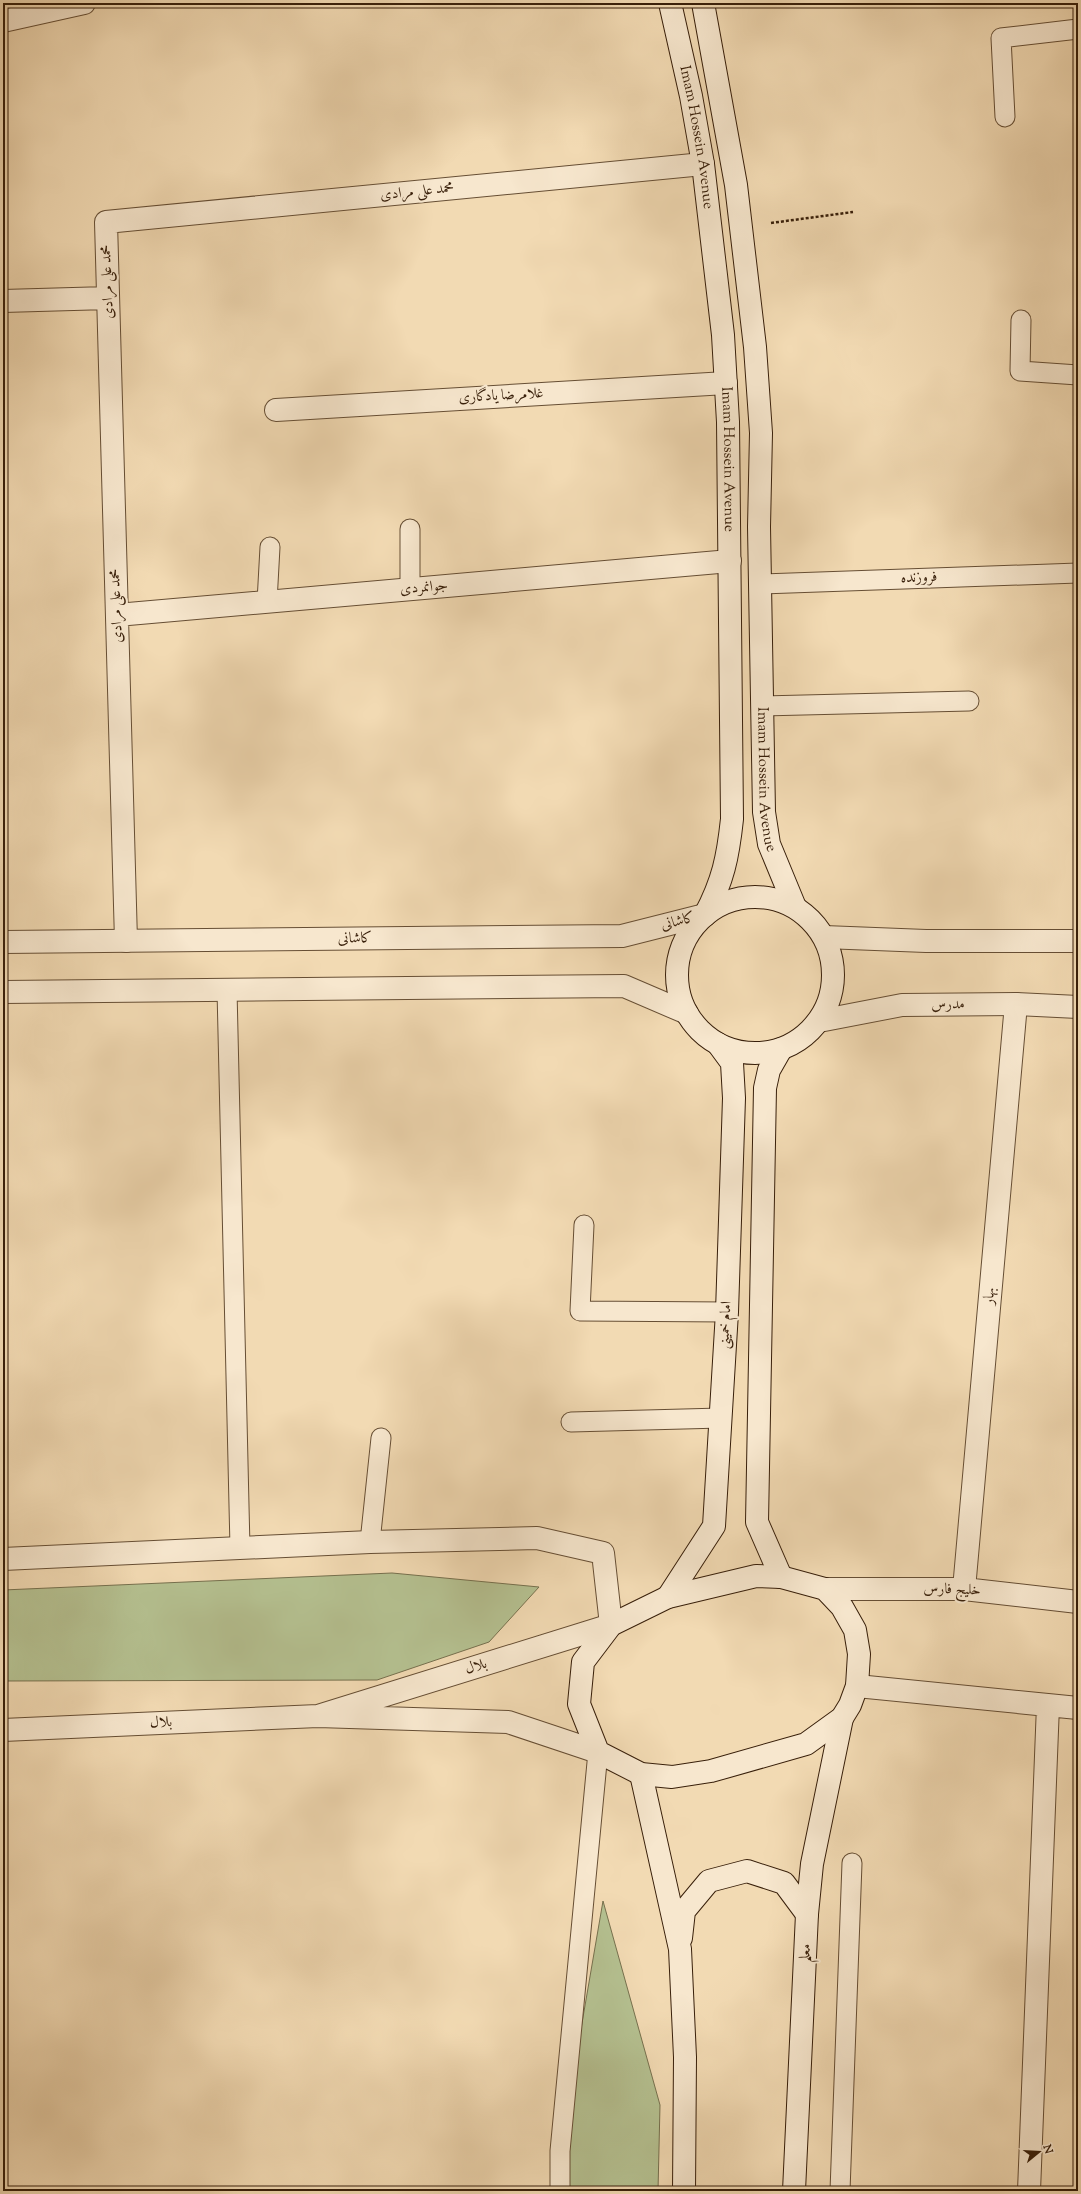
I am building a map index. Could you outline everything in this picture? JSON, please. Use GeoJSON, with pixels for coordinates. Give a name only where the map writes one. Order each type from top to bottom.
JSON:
{"type":"FeatureCollection","features":[{"type":"Feature","properties":{"kind":"street"},"geometry":{"type":"LineString","coordinates":[[3,21],[84,3]]}},
{"type":"Feature","properties":{"kind":"street","name":"Imam Hossein Avenue"},"geometry":{"type":"LineString","coordinates":[[670,3],[691,96],[703,164],[722,328],[726,383],[730,561],[732,819],[727,860],[717,894],[705,915]]}},
{"type":"Feature","properties":{"kind":"street","name":"Imam Hossein Avenue"},"geometry":{"type":"LineString","coordinates":[[703,3],[736,185],[755,347],[761,433],[760,584],[764,812],[769,844],[795,907]]}},
{"type":"Feature","properties":{"kind":"street","name":"محمد علی مرادی"},"geometry":{"type":"LineString","coordinates":[[126,941],[106,222],[703,164]]}},
{"type":"Feature","properties":{"kind":"street"},"geometry":{"type":"LineString","coordinates":[[3,301],[108,298]]}},
{"type":"Feature","properties":{"kind":"street","name":"غلامرضا یادگاری"},"geometry":{"type":"LineString","coordinates":[[276,410],[726,383]]}},
{"type":"Feature","properties":{"kind":"street","name":"جوانمردی"},"geometry":{"type":"LineString","coordinates":[[117,615],[730,561]]}},
{"type":"Feature","properties":{"kind":"street"},"geometry":{"type":"LineString","coordinates":[[753,896],[776,899],[795,907],[824,937],[835,966],[831,994],[819,1021],[802,1038],[781,1049],[760,1053],[738,1052],[718,1044],[700,1031],[687,1013],[679,992],[677,970],[682,947],[693,927],[710,910],[730,900],[753,896]]}},
{"type":"Feature","properties":{"kind":"street","name":"کاشانی"},"geometry":{"type":"LineString","coordinates":[[3,942],[622,936],[705,915]]}},
{"type":"Feature","properties":{"kind":"street"},"geometry":{"type":"LineString","coordinates":[[824,937],[926,941],[1078,941]]}},
{"type":"Feature","properties":{"kind":"street"},"geometry":{"type":"LineString","coordinates":[[3,992],[624,986],[687,1013]]}},
{"type":"Feature","properties":{"kind":"street","name":"مدرس"},"geometry":{"type":"LineString","coordinates":[[819,1021],[902,1005],[1016,1004],[1078,1007]]}},
{"type":"Feature","properties":{"kind":"street","name":"بهار"},"geometry":{"type":"LineString","coordinates":[[964,1589],[1016,1004]]}},
{"type":"Feature","properties":{"kind":"street","name":"امام خمینی"},"geometry":{"type":"LineString","coordinates":[[668,1597],[714,1526],[727,1312],[734,1098],[732,1063],[718,1044]]}},
{"type":"Feature","properties":{"kind":"street"},"geometry":{"type":"LineString","coordinates":[[781,1049],[769,1070],[765,1088],[757,1522],[781,1577]]}},
{"type":"Feature","properties":{"kind":"street"},"geometry":{"type":"LineString","coordinates":[[3,1559],[370,1542],[537,1538],[603,1553],[611,1625],[583,1662],[579,1704],[598,1752]]}},
{"type":"Feature","properties":{"kind":"street","name":"خلیج فارس"},"geometry":{"type":"LineString","coordinates":[[668,1597],[756,1576],[781,1577],[825,1589],[964,1589],[1078,1602]]}},
{"type":"Feature","properties":{"kind":"street"},"geometry":{"type":"LineString","coordinates":[[680,1950],[640,1774],[672,1777],[711,1771],[806,1744],[842,1718],[850,1705],[857,1686],[859,1654],[855,1630],[842,1607],[825,1589]]}},
{"type":"Feature","properties":{"kind":"street","name":"بلال"},"geometry":{"type":"LineString","coordinates":[[318,1716],[611,1625],[668,1597]]}},
{"type":"Feature","properties":{"kind":"street"},"geometry":{"type":"LineString","coordinates":[[857,1686],[1078,1708]]}},
{"type":"Feature","properties":{"kind":"street"},"geometry":{"type":"LineString","coordinates":[[1029,2191],[1048,1706]]}},
{"type":"Feature","properties":{"kind":"street","name":"بلال"},"geometry":{"type":"LineString","coordinates":[[3,1730],[318,1716],[508,1722],[598,1752],[640,1774]]}},
{"type":"Feature","properties":{"kind":"street","name":"معلم"},"geometry":{"type":"LineString","coordinates":[[794,2191],[807,1914],[812,1864],[842,1718]]}},
{"type":"Feature","properties":{"kind":"street"},"geometry":{"type":"LineString","coordinates":[[684,2191],[685,2057],[680,1950],[684,1911],[709,1881],[747,1871],[784,1883],[807,1914]]}},
{"type":"Feature","properties":{"kind":"lane"},"geometry":{"type":"LineString","coordinates":[[1005,117],[1001,38],[1078,29]]}},
{"type":"Feature","properties":{"kind":"lane"},"geometry":{"type":"LineString","coordinates":[[1021,320],[1020,371],[1078,375]]}},
{"type":"Feature","properties":{"kind":"lane"},"geometry":{"type":"LineString","coordinates":[[410,529],[410,590]]}},
{"type":"Feature","properties":{"kind":"lane"},"geometry":{"type":"LineString","coordinates":[[267,602],[270,548]]}},
{"type":"Feature","properties":{"kind":"lane","name":"فروزنده"},"geometry":{"type":"LineString","coordinates":[[760,584],[1078,572]]}},
{"type":"Feature","properties":{"kind":"lane"},"geometry":{"type":"LineString","coordinates":[[762,706],[969,701]]}},
{"type":"Feature","properties":{"kind":"lane"},"geometry":{"type":"LineString","coordinates":[[227,990],[240,1548]]}},
{"type":"Feature","properties":{"kind":"lane"},"geometry":{"type":"LineString","coordinates":[[584,1225],[580,1311],[727,1312]]}},
{"type":"Feature","properties":{"kind":"lane"},"geometry":{"type":"LineString","coordinates":[[571,1422],[721,1418]]}},
{"type":"Feature","properties":{"kind":"lane"},"geometry":{"type":"LineString","coordinates":[[370,1542],[381,1438]]}},
{"type":"Feature","properties":{"kind":"lane"},"geometry":{"type":"LineString","coordinates":[[560,2191],[560,2151],[598,1752]]}},
{"type":"Feature","properties":{"kind":"lane"},"geometry":{"type":"LineString","coordinates":[[840,2191],[852,1863]]}},
{"type":"Feature","properties":{"kind":"path"},"geometry":{"type":"LineString","coordinates":[[740,227],[853,212]]}},
{"type":"Feature","properties":{"kind":"green space"},"geometry":{"type":"Polygon","coordinates":[[[392,1573],[539,1587],[489,1642],[377,1680],[3,1681],[3,1590],[392,1573]]]}},
{"type":"Feature","properties":{"kind":"green space"},"geometry":{"type":"Polygon","coordinates":[[[603,1901],[660,2105],[658,2191],[560,2191],[560,2151],[603,1901]]]}}]}
